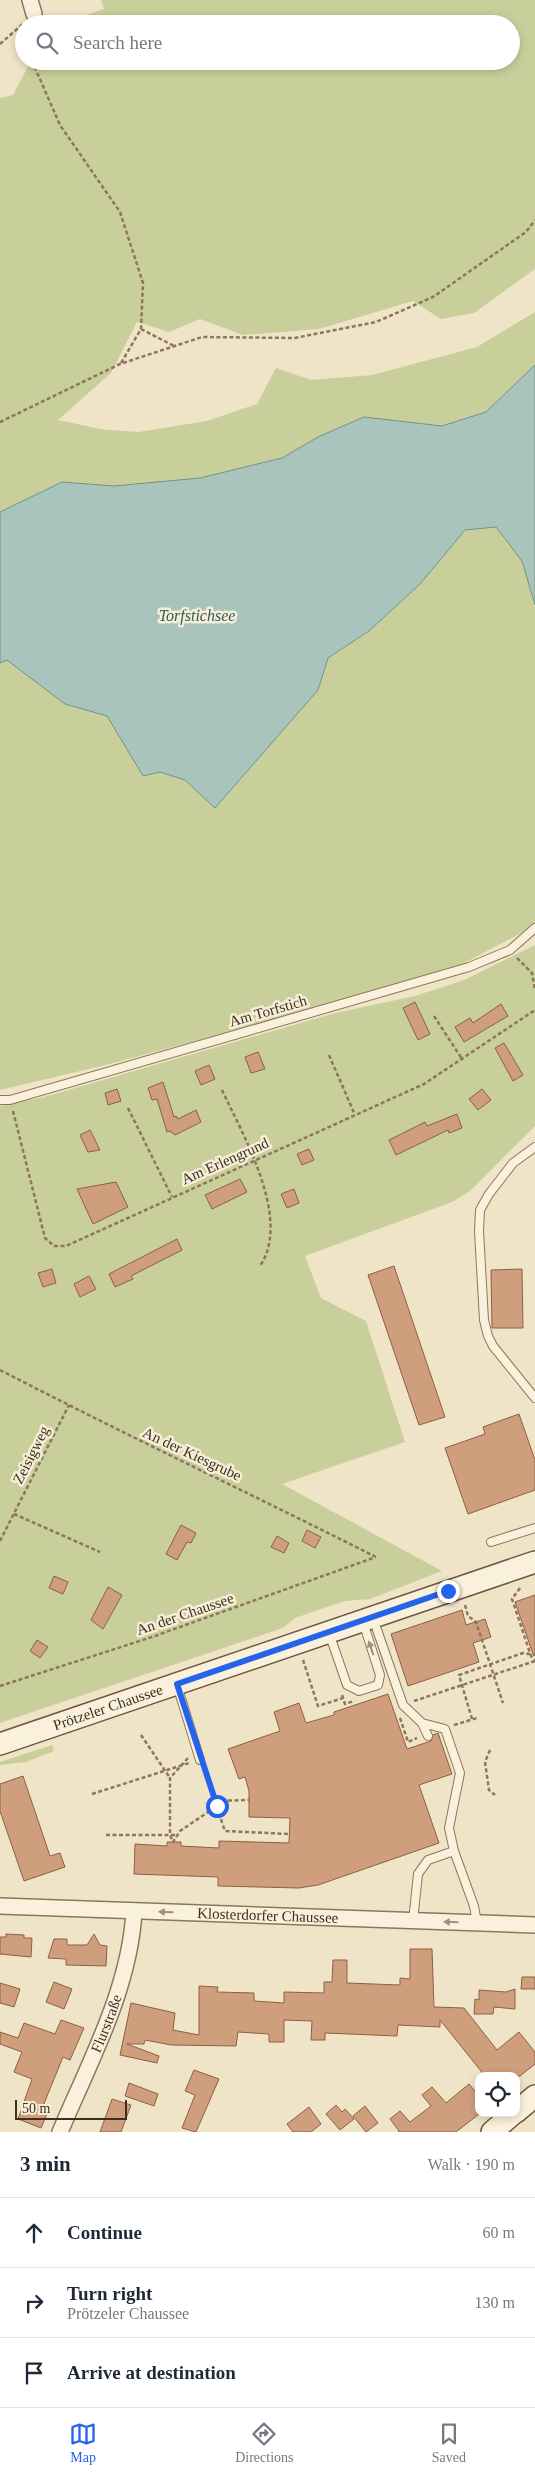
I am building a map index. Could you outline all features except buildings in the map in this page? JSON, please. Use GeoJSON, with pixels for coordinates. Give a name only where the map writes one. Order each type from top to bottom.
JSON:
{"type":"FeatureCollection","features":[{"type":"Feature","properties":{"kind":"main road","name":"Prötzeler Chaussee"},"geometry":{"type":"LineString","coordinates":[[0,1744],[177,1684],[331,1639],[367,1618],[535,1562]]}},
{"type":"Feature","properties":{"kind":"main road"},"geometry":{"type":"LineString","coordinates":[[520,2108],[535,2096]]}},
{"type":"Feature","properties":{"kind":"main road"},"geometry":{"type":"LineString","coordinates":[[492,2132],[509,2117]]}},
{"type":"Feature","properties":{"kind":"street","name":"Klosterdorfer Chaussee"},"geometry":{"type":"LineString","coordinates":[[0,1906],[535,1925]]}},
{"type":"Feature","properties":{"kind":"street","name":"Flurstraße"},"geometry":{"type":"LineString","coordinates":[[60,2132],[119,1990],[128,1961],[134,1910]]}},
{"type":"Feature","properties":{"kind":"lane","name":"Am Torfstich"},"geometry":{"type":"LineString","coordinates":[[0,1100],[10,1100],[469,967],[510,950],[535,928]]}},
{"type":"Feature","properties":{"kind":"lane"},"geometry":{"type":"LineString","coordinates":[[535,1147],[513,1163],[490,1194],[480,1210],[479,1231],[484,1320],[488,1336],[535,1398]]}},
{"type":"Feature","properties":{"kind":"lane"},"geometry":{"type":"LineString","coordinates":[[491,1542],[535,1528]]}},
{"type":"Feature","properties":{"kind":"lane"},"geometry":{"type":"LineString","coordinates":[[331,1639],[347,1685],[359,1691],[378,1685],[380,1675],[367,1618]]}},
{"type":"Feature","properties":{"kind":"lane"},"geometry":{"type":"LineString","coordinates":[[367,1618],[403,1705],[422,1722],[428,1735]]}},
{"type":"Feature","properties":{"kind":"lane"},"geometry":{"type":"LineString","coordinates":[[177,1684],[200,1760]]}},
{"type":"Feature","properties":{"kind":"lane"},"geometry":{"type":"LineString","coordinates":[[422,1722],[443,1728],[460,1773],[449,1828],[454,1851],[474,1906],[477,1923]]}},
{"type":"Feature","properties":{"kind":"lane"},"geometry":{"type":"LineString","coordinates":[[413,1921],[418,1874],[428,1860],[454,1851]]}},
{"type":"Feature","properties":{"kind":"path"},"geometry":{"type":"LineString","coordinates":[[0,44],[15,27]]}},
{"type":"Feature","properties":{"kind":"path"},"geometry":{"type":"LineString","coordinates":[[36,70],[60,125],[120,212],[143,283],[141,329],[120,364]]}},
{"type":"Feature","properties":{"kind":"path"},"geometry":{"type":"LineString","coordinates":[[0,422],[120,364],[202,337],[295,338],[376,322],[433,297],[526,232],[535,220]]}},
{"type":"Feature","properties":{"kind":"path"},"geometry":{"type":"LineString","coordinates":[[141,329],[174,346]]}},
{"type":"Feature","properties":{"kind":"path"},"geometry":{"type":"LineString","coordinates":[[510,950],[533,973],[535,990]]}},
{"type":"Feature","properties":{"kind":"path","name":"Am Erlengrund"},"geometry":{"type":"LineString","coordinates":[[10,1100],[45,1238],[54,1246],[66,1246],[424,1084],[535,1010]]}},
{"type":"Feature","properties":{"kind":"path"},"geometry":{"type":"LineString","coordinates":[[434,1016],[462,1059]]}},
{"type":"Feature","properties":{"kind":"path"},"geometry":{"type":"LineString","coordinates":[[329,1056],[355,1115]]}},
{"type":"Feature","properties":{"kind":"path"},"geometry":{"type":"LineString","coordinates":[[222,1090],[255,1160],[272,1224],[267,1255],[260,1266]]}},
{"type":"Feature","properties":{"kind":"path"},"geometry":{"type":"LineString","coordinates":[[128,1108],[172,1197]]}},
{"type":"Feature","properties":{"kind":"path","name":"An der Kiesgrube"},"geometry":{"type":"LineString","coordinates":[[0,1370],[376,1557]]}},
{"type":"Feature","properties":{"kind":"path","name":"Zeisigweg"},"geometry":{"type":"LineString","coordinates":[[0,1541],[69,1405]]}},
{"type":"Feature","properties":{"kind":"path"},"geometry":{"type":"LineString","coordinates":[[14,1514],[100,1552]]}},
{"type":"Feature","properties":{"kind":"path","name":"An der Chaussee"},"geometry":{"type":"LineString","coordinates":[[0,1686],[161,1634],[376,1557]]}},
{"type":"Feature","properties":{"kind":"path"},"geometry":{"type":"LineString","coordinates":[[428,1735],[408,1742],[396,1707],[535,1661],[512,1599],[520,1588]]}},
{"type":"Feature","properties":{"kind":"path"},"geometry":{"type":"LineString","coordinates":[[463,1601],[468,1616],[476,1622],[492,1675],[503,1703]]}},
{"type":"Feature","properties":{"kind":"path"},"geometry":{"type":"LineString","coordinates":[[472,1719],[459,1675],[523,1653],[533,1656]]}},
{"type":"Feature","properties":{"kind":"path"},"geometry":{"type":"LineString","coordinates":[[302,1658],[318,1706],[343,1698]]}},
{"type":"Feature","properties":{"kind":"path"},"geometry":{"type":"LineString","coordinates":[[340,1690],[345,1704],[361,1698]]}},
{"type":"Feature","properties":{"kind":"path"},"geometry":{"type":"LineString","coordinates":[[443,1728],[477,1718]]}},
{"type":"Feature","properties":{"kind":"path"},"geometry":{"type":"LineString","coordinates":[[141,1735],[170,1778],[170,1835],[173,1842],[180,1831],[217,1806]]}},
{"type":"Feature","properties":{"kind":"path"},"geometry":{"type":"LineString","coordinates":[[170,1778],[183,1765],[196,1746]]}},
{"type":"Feature","properties":{"kind":"path"},"geometry":{"type":"LineString","coordinates":[[490,1750],[485,1762],[489,1790],[495,1795]]}},
{"type":"Feature","properties":{"kind":"path"},"geometry":{"type":"LineString","coordinates":[[92,1794],[200,1760],[225,1831],[289,1834]]}},
{"type":"Feature","properties":{"kind":"path"},"geometry":{"type":"LineString","coordinates":[[215,1801],[249,1800]]}},
{"type":"Feature","properties":{"kind":"path"},"geometry":{"type":"LineString","coordinates":[[106,1835],[177,1836]]}},
{"type":"Feature","properties":{"kind":"green space"},"geometry":{"type":"Polygon","coordinates":[[[101,0],[535,0],[535,269],[474,313],[441,319],[413,301],[319,329],[243,335],[200,319],[169,332],[137,322],[111,373],[58,420],[100,429],[138,432],[207,421],[257,404],[276,368],[311,380],[372,375],[477,347],[535,312],[535,420],[0,552],[0,98],[13,95],[26,70],[520,70],[520,15],[86,15],[104,9],[101,0]]]}},
{"type":"Feature","properties":{"kind":"green space"},"geometry":{"type":"Polygon","coordinates":[[[496,526],[522,561],[535,605],[535,926],[441,975],[106,1065],[0,1090],[0,663],[7,659],[65,704],[107,716],[143,775],[160,772],[185,780],[215,808],[318,690],[328,658],[369,631],[420,584],[465,530],[496,526]]]}},
{"type":"Feature","properties":{"kind":"green space"},"geometry":{"type":"Polygon","coordinates":[[[535,945],[535,1126],[470,1191],[452,1202],[305,1256],[321,1298],[366,1321],[405,1442],[282,1484],[442,1571],[370,1599],[345,1601],[295,1618],[283,1628],[0,1723],[0,1106],[44,1097],[335,1013],[415,996],[464,980],[535,945]]]}},
{"type":"Feature","properties":{"kind":"green space"},"geometry":{"type":"Polygon","coordinates":[[[52,1745],[54,1751],[26,1762],[0,1765],[0,1762],[52,1745]]]}},
{"type":"Feature","properties":{"kind":"water","name":"Torfstichsee"},"geometry":{"type":"Polygon","coordinates":[[[535,365],[535,605],[522,561],[496,527],[465,530],[420,584],[369,631],[328,658],[318,690],[215,808],[185,780],[160,772],[143,776],[107,716],[65,704],[7,660],[0,663],[0,512],[62,482],[114,486],[200,478],[282,458],[318,437],[364,417],[442,426],[486,412],[535,365]]]}},
{"type":"Feature","properties":{"kind":"route"},"geometry":{"type":"LineString","coordinates":[[217,1806],[200,1760],[177,1684],[448,1591]]}}]}
